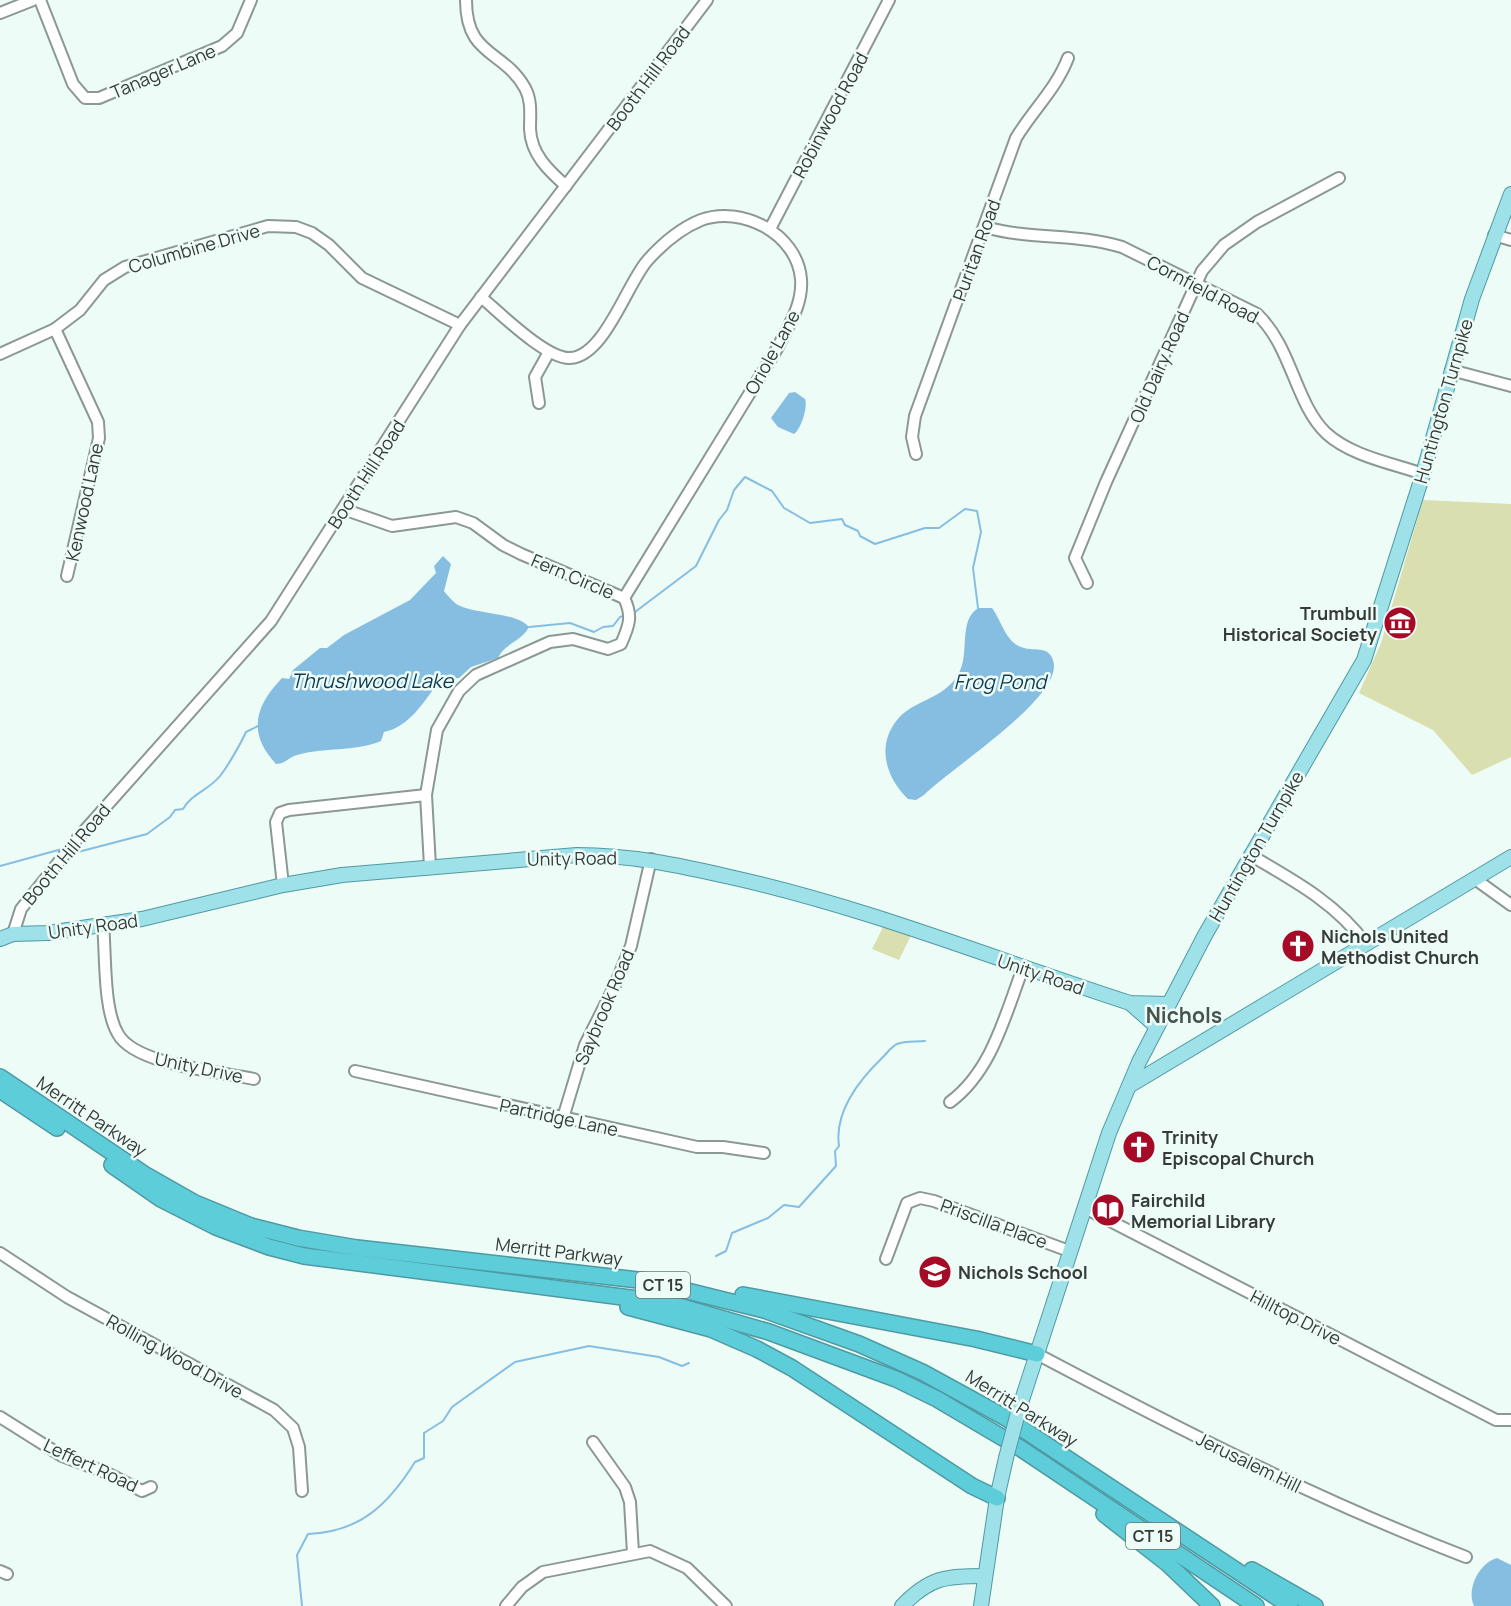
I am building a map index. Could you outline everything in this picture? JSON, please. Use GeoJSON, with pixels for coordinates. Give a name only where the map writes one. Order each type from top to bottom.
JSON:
{"type":"FeatureCollection","features":[{"type":"Feature","properties":{"kind":"highway","name":"Merritt Parkway"},"geometry":{"type":"LineString","coordinates":[[0,1077],[144,1174],[195,1203],[251,1226],[298,1238],[357,1248],[646,1281],[764,1310],[870,1348],[965,1394],[1290,1606]]}},
{"type":"Feature","properties":{"kind":"highway","name":"Merritt Parkway"},"geometry":{"type":"LineString","coordinates":[[0,1090],[161,1199],[216,1227],[250,1241],[327,1260],[682,1307],[810,1347],[896,1379],[988,1428],[1256,1606]]}},
{"type":"Feature","properties":{"kind":"highway"},"geometry":{"type":"LineString","coordinates":[[646,1281],[691,1286],[770,1300],[987,1341],[1037,1354]]}},
{"type":"Feature","properties":{"kind":"highway"},"geometry":{"type":"LineString","coordinates":[[567,1291],[711,1329],[757,1349],[792,1368],[972,1486],[997,1498]]}},
{"type":"Feature","properties":{"kind":"highway"},"geometry":{"type":"LineString","coordinates":[[1049,1467],[1072,1491],[1168,1564],[1212,1606]]}},
{"type":"Feature","properties":{"kind":"highway"},"geometry":{"type":"LineString","coordinates":[[1090,1474],[1142,1502],[1315,1606]]}},
{"type":"Feature","properties":{"kind":"main road","name":"Huntington Turnpike"},"geometry":{"type":"LineString","coordinates":[[981,1606],[997,1498],[1019,1409],[1109,1133],[1167,1004],[1250,855],[1364,660],[1423,474],[1451,369],[1494,235],[1511,194]]}},
{"type":"Feature","properties":{"kind":"main road","name":"Unity Road"},"geometry":{"type":"LineString","coordinates":[[6,937],[103,926],[283,885],[342,875],[577,855],[651,859],[798,892],[1130,1003],[1167,1004]]}},
{"type":"Feature","properties":{"kind":"main road"},"geometry":{"type":"LineString","coordinates":[[1129,1086],[1511,857]]}},
{"type":"Feature","properties":{"kind":"main road","name":"Unity Road"},"geometry":{"type":"LineString","coordinates":[[1130,1003],[1156,1026]]}},
{"type":"Feature","properties":{"kind":"main road"},"geometry":{"type":"LineString","coordinates":[[902,1606],[927,1584],[941,1578],[984,1576]]}},
{"type":"Feature","properties":{"kind":"street"},"geometry":{"type":"LineString","coordinates":[[0,13],[33,0]]}},
{"type":"Feature","properties":{"kind":"street","name":"Tanager Lane"},"geometry":{"type":"LineString","coordinates":[[40,0],[73,84],[85,98],[99,98],[222,46],[237,33],[251,0]]}},
{"type":"Feature","properties":{"kind":"street"},"geometry":{"type":"LineString","coordinates":[[466,0],[468,28],[477,42],[514,74],[524,87],[530,105],[533,147],[550,172],[566,186]]}},
{"type":"Feature","properties":{"kind":"street","name":"Booth Hill Road"},"geometry":{"type":"LineString","coordinates":[[6,937],[21,909],[77,839],[271,621],[460,325],[707,0]]}},
{"type":"Feature","properties":{"kind":"street","name":"Robinwood Road"},"geometry":{"type":"LineString","coordinates":[[770,229],[889,0]]}},
{"type":"Feature","properties":{"kind":"street","name":"Puritan Road"},"geometry":{"type":"LineString","coordinates":[[916,453],[912,437],[915,416],[1016,138],[1027,120],[1061,77],[1068,58]]}},
{"type":"Feature","properties":{"kind":"street","name":"Old Dairy Road"},"geometry":{"type":"LineString","coordinates":[[1087,583],[1075,558],[1202,271],[1224,245],[1257,222],[1339,178]]}},
{"type":"Feature","properties":{"kind":"street","name":"Oriole Lane"},"geometry":{"type":"LineString","coordinates":[[549,352],[570,358],[592,350],[645,263],[664,243],[684,228],[702,220],[729,215],[747,219],[770,229],[791,252],[801,277],[799,306],[778,347],[624,598]]}},
{"type":"Feature","properties":{"kind":"street","name":"Columbine Drive"},"geometry":{"type":"LineString","coordinates":[[0,354],[55,329],[80,310],[104,280],[125,267],[268,226],[296,227],[312,233],[329,245],[362,278],[460,325]]}},
{"type":"Feature","properties":{"kind":"street","name":"Cornfield Road"},"geometry":{"type":"LineString","coordinates":[[985,227],[1012,235],[1099,240],[1122,247],[1257,314],[1267,323],[1283,348],[1311,412],[1325,432],[1346,447],[1423,474]]}},
{"type":"Feature","properties":{"kind":"street"},"geometry":{"type":"LineString","coordinates":[[1494,235],[1511,240]]}},
{"type":"Feature","properties":{"kind":"street"},"geometry":{"type":"LineString","coordinates":[[481,297],[549,352],[535,377],[539,403]]}},
{"type":"Feature","properties":{"kind":"street","name":"Kenwood Lane"},"geometry":{"type":"LineString","coordinates":[[55,329],[98,422],[99,438],[67,576]]}},
{"type":"Feature","properties":{"kind":"street"},"geometry":{"type":"LineString","coordinates":[[1451,369],[1511,386]]}},
{"type":"Feature","properties":{"kind":"street","name":"Fern Circle"},"geometry":{"type":"LineString","coordinates":[[343,508],[392,526],[456,517],[473,523],[503,545],[520,554],[624,598],[630,609],[630,623],[621,644],[608,649],[573,639],[550,642],[476,675],[459,691],[436,730],[426,795],[430,866]]}},
{"type":"Feature","properties":{"kind":"street"},"geometry":{"type":"LineString","coordinates":[[283,885],[276,822],[280,813],[289,810],[426,795]]}},
{"type":"Feature","properties":{"kind":"street"},"geometry":{"type":"LineString","coordinates":[[1250,855],[1315,894],[1344,919],[1366,944]]}},
{"type":"Feature","properties":{"kind":"street","name":"Saybrook Road"},"geometry":{"type":"LineString","coordinates":[[563,1118],[585,1045],[615,985],[631,945],[651,859]]}},
{"type":"Feature","properties":{"kind":"street"},"geometry":{"type":"LineString","coordinates":[[1475,879],[1511,905]]}},
{"type":"Feature","properties":{"kind":"street","name":"Unity Drive"},"geometry":{"type":"LineString","coordinates":[[103,926],[111,1014],[118,1035],[129,1046],[151,1057],[254,1079]]}},
{"type":"Feature","properties":{"kind":"street"},"geometry":{"type":"LineString","coordinates":[[950,1102],[965,1091],[979,1072],[993,1046],[1023,968]]}},
{"type":"Feature","properties":{"kind":"street","name":"Partridge Lane"},"geometry":{"type":"LineString","coordinates":[[355,1071],[697,1147],[723,1147],[764,1153]]}},
{"type":"Feature","properties":{"kind":"street","name":"Priscilla Place"},"geometry":{"type":"LineString","coordinates":[[886,1259],[907,1203],[920,1198],[934,1201],[1070,1251]]}},
{"type":"Feature","properties":{"kind":"street","name":"Hilltop Drive"},"geometry":{"type":"LineString","coordinates":[[1085,1208],[1496,1420],[1510,1421]]}},
{"type":"Feature","properties":{"kind":"street","name":"Rolling Wood Drive"},"geometry":{"type":"LineString","coordinates":[[0,1254],[67,1298],[274,1410],[293,1428],[299,1447],[302,1491]]}},
{"type":"Feature","properties":{"kind":"street","name":"Jerusalem Hill"},"geometry":{"type":"LineString","coordinates":[[1037,1354],[1136,1407],[1319,1496],[1466,1557]]}},
{"type":"Feature","properties":{"kind":"street","name":"Leffert Road"},"geometry":{"type":"LineString","coordinates":[[0,1417],[62,1456],[107,1473],[142,1491],[151,1487]]}},
{"type":"Feature","properties":{"kind":"street"},"geometry":{"type":"LineString","coordinates":[[593,1442],[625,1487],[630,1502],[633,1553]]}},
{"type":"Feature","properties":{"kind":"street"},"geometry":{"type":"LineString","coordinates":[[506,1606],[522,1587],[543,1572],[650,1551],[687,1568],[726,1606]]}},
{"type":"Feature","properties":{"kind":"green space"},"geometry":{"type":"Polygon","coordinates":[[[1423,500],[1511,504],[1511,757],[1472,775],[1433,730],[1359,693],[1381,643],[1423,500]]]}},
{"type":"Feature","properties":{"kind":"green space"},"geometry":{"type":"Polygon","coordinates":[[[887,919],[914,929],[899,960],[872,949],[887,919]]]}},
{"type":"Feature","properties":{"kind":"water"},"geometry":{"type":"Polygon","coordinates":[[[795,392],[805,399],[806,403],[801,423],[794,434],[778,427],[771,418],[789,393],[795,392]]]}},
{"type":"Feature","properties":{"kind":"water","name":"Thrushwood Lake"},"geometry":{"type":"Polygon","coordinates":[[[443,556],[451,564],[444,591],[452,601],[475,611],[516,619],[529,627],[526,632],[504,649],[498,658],[471,667],[459,678],[440,680],[416,712],[402,725],[384,732],[381,741],[360,747],[307,753],[276,764],[267,753],[258,731],[261,709],[273,688],[282,678],[289,679],[293,670],[320,648],[327,648],[344,635],[410,600],[436,573],[434,566],[443,556]]]}},
{"type":"Feature","properties":{"kind":"water","name":"Frog Pond"},"geometry":{"type":"Polygon","coordinates":[[[978,608],[992,608],[1008,636],[1016,644],[1048,652],[1053,660],[1052,675],[1042,693],[1002,732],[924,795],[916,800],[908,799],[900,791],[889,772],[885,751],[887,740],[897,720],[904,713],[953,682],[962,665],[968,621],[978,608]]]}},
{"type":"Feature","properties":{"kind":"water"},"geometry":{"type":"Polygon","coordinates":[[[1497,1558],[1511,1565],[1511,1606],[1474,1606],[1472,1592],[1476,1578],[1485,1565],[1497,1558]]]}},
{"type":"Feature","properties":{"kind":"waterway"},"geometry":{"type":"LineString","coordinates":[[635,612],[696,566],[719,520],[727,510],[734,490],[745,477],[772,491],[784,508],[810,523],[842,519],[845,525],[858,531],[860,536],[875,544],[925,528],[939,528],[965,509],[977,511],[981,532],[973,568],[978,608]]}},
{"type":"Feature","properties":{"kind":"waterway"},"geometry":{"type":"LineString","coordinates":[[529,627],[570,623],[594,632],[603,627],[613,626],[620,617],[626,615]]}},
{"type":"Feature","properties":{"kind":"waterway"},"geometry":{"type":"LineString","coordinates":[[78,852],[147,834],[170,817],[175,810],[183,809],[191,799],[220,776],[246,732],[258,726]]}},
{"type":"Feature","properties":{"kind":"waterway"},"geometry":{"type":"LineString","coordinates":[[0,866],[62,849]]}},
{"type":"Feature","properties":{"kind":"waterway"},"geometry":{"type":"LineString","coordinates":[[716,1256],[726,1251],[732,1233],[768,1218],[784,1205],[799,1207],[836,1166],[835,1151],[839,1146],[840,1121],[857,1086],[895,1045],[903,1042],[925,1041]]}},
{"type":"Feature","properties":{"kind":"waterway"},"geometry":{"type":"LineString","coordinates":[[302,1606],[297,1555],[308,1534],[343,1528],[371,1513],[394,1491],[415,1462],[424,1458],[424,1433],[443,1421],[452,1407],[515,1362],[589,1346],[659,1357],[682,1366],[689,1363]]}},
{"type":"Feature","properties":{"kind":"place","name":"Trumbull Historical Society"},"geometry":{"type":"Point","coordinates":[1400,623]}},
{"type":"Feature","properties":{"kind":"place","name":"Nichols United Methodist Church"},"geometry":{"type":"Point","coordinates":[1298,946]}},
{"type":"Feature","properties":{"kind":"place","name":"Trinity Episcopal Church"},"geometry":{"type":"Point","coordinates":[1139,1147]}},
{"type":"Feature","properties":{"kind":"place","name":"Fairchild Memorial Library"},"geometry":{"type":"Point","coordinates":[1108,1210]}},
{"type":"Feature","properties":{"kind":"place","name":"Nichols School"},"geometry":{"type":"Point","coordinates":[935,1272]}},
{"type":"Feature","properties":{"kind":"district","name":"Nichols"},"geometry":{"type":"Point","coordinates":[1184,1015]}}]}
